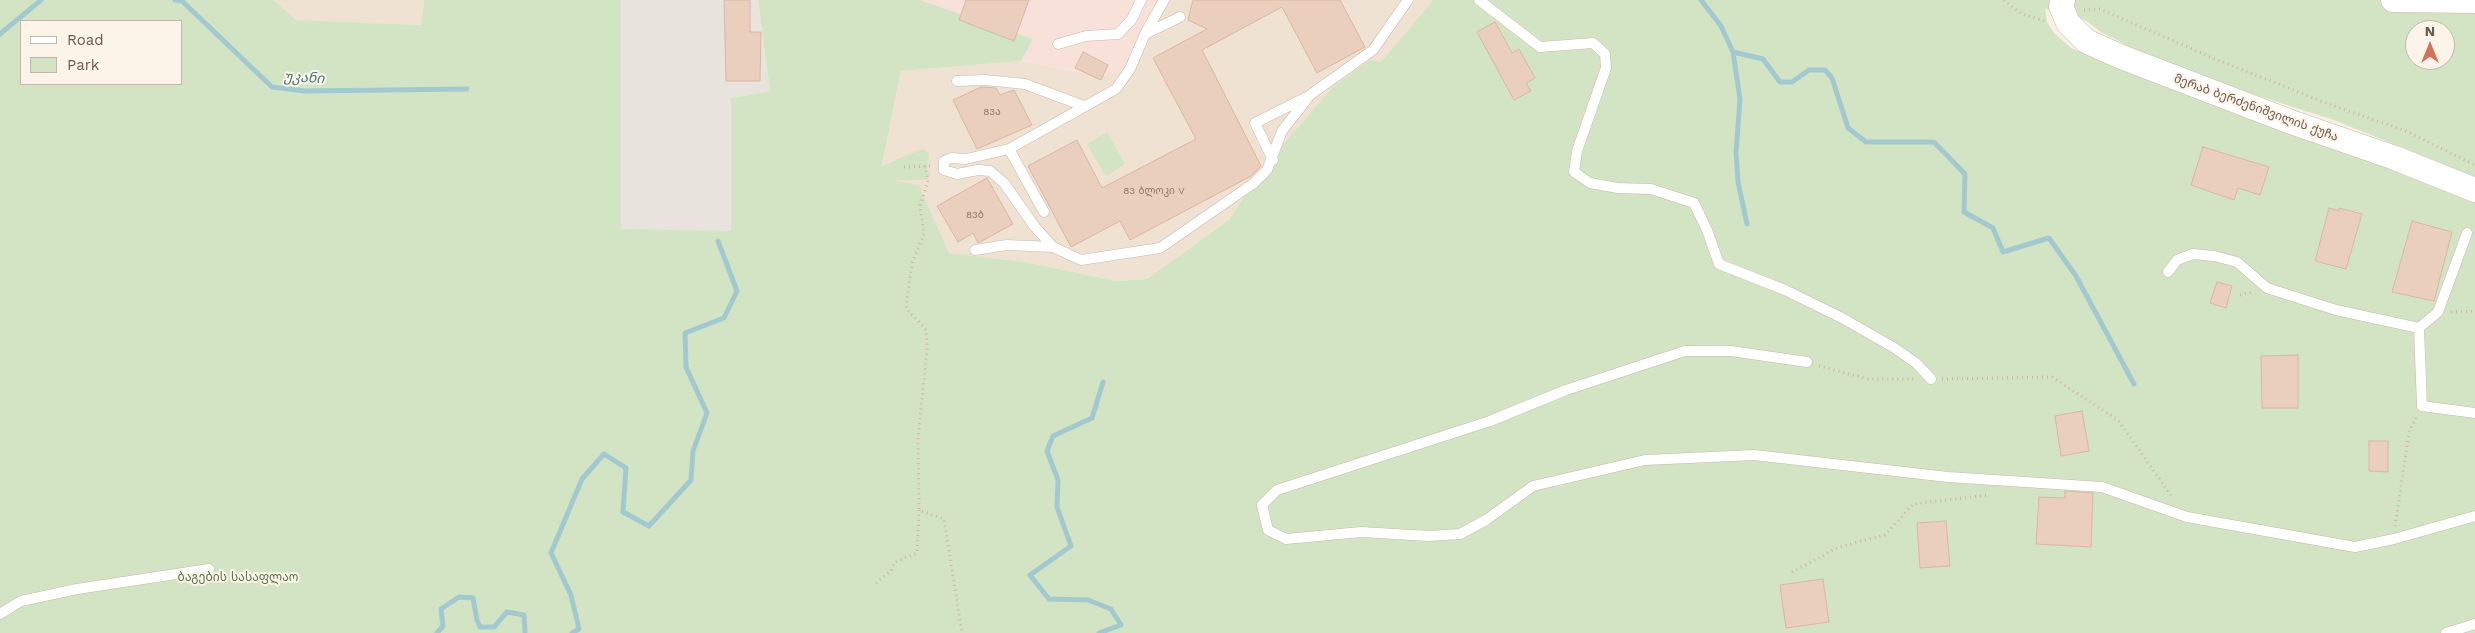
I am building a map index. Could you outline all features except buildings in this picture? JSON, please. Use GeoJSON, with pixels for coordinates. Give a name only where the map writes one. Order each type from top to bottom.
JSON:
{"type":"FeatureCollection","features":[{"type":"Feature","properties":{"kind":"street"},"geometry":{"type":"LineString","coordinates":[[2393,0],[2475,1]]}},
{"type":"Feature","properties":{"kind":"street","name":"მერაბ ბერძენიშვილის ქუჩა"},"geometry":{"type":"LineString","coordinates":[[2071,5],[2061,6],[2064,15],[2086,41],[2119,56],[2292,122],[2395,158],[2475,190]]}},
{"type":"Feature","properties":{"kind":"lane"},"geometry":{"type":"LineString","coordinates":[[1058,44],[1086,36],[1118,34],[1132,19],[1141,0]]}},
{"type":"Feature","properties":{"kind":"lane"},"geometry":{"type":"LineString","coordinates":[[1164,0],[1145,34],[1130,69],[1116,89],[1009,149],[966,159],[952,158],[944,162],[944,170],[951,173],[978,170],[990,171],[998,176],[1035,227],[1053,247],[1080,260],[1160,248],[1254,183],[1267,170],[1282,131],[1310,95]]}},
{"type":"Feature","properties":{"kind":"lane"},"geometry":{"type":"LineString","coordinates":[[1272,160],[1255,123],[1310,95],[1373,50],[1408,0]]}},
{"type":"Feature","properties":{"kind":"lane"},"geometry":{"type":"LineString","coordinates":[[1479,0],[1540,47],[1593,43],[1605,54],[1606,68],[1577,151],[1574,172],[1590,184],[1618,188],[1651,189],[1694,203],[1708,230],[1719,264],[1785,290],[1842,318],[1893,347],[1916,363],[1931,379]]}},
{"type":"Feature","properties":{"kind":"lane"},"geometry":{"type":"LineString","coordinates":[[1145,34],[1180,16]]}},
{"type":"Feature","properties":{"kind":"lane"},"geometry":{"type":"LineString","coordinates":[[956,81],[985,80],[1025,84],[1084,106]]}},
{"type":"Feature","properties":{"kind":"lane"},"geometry":{"type":"LineString","coordinates":[[1009,149],[1044,212]]}},
{"type":"Feature","properties":{"kind":"lane"},"geometry":{"type":"LineString","coordinates":[[2419,328],[2438,312],[2466,233]]}},
{"type":"Feature","properties":{"kind":"lane"},"geometry":{"type":"LineString","coordinates":[[975,250],[1007,245],[1053,247]]}},
{"type":"Feature","properties":{"kind":"lane"},"geometry":{"type":"LineString","coordinates":[[2168,272],[2177,260],[2192,254],[2214,256],[2237,262],[2267,288],[2336,310],[2419,328]]}},
{"type":"Feature","properties":{"kind":"lane"},"geometry":{"type":"LineString","coordinates":[[2419,328],[2422,406],[2475,413]]}},
{"type":"Feature","properties":{"kind":"lane"},"geometry":{"type":"LineString","coordinates":[[1807,362],[1730,351],[1686,351],[1566,390],[1490,422],[1277,490],[1262,505],[1268,530],[1286,539],[1361,532],[1429,536],[1460,534],[1486,520],[1533,486],[1645,460],[1754,455],[1948,477],[2102,487],[2187,516],[2355,547],[2394,539],[2475,516]]}},
{"type":"Feature","properties":{"kind":"lane"},"geometry":{"type":"LineString","coordinates":[[0,614],[21,601],[77,589],[209,569]]}},
{"type":"Feature","properties":{"kind":"lane"},"geometry":{"type":"LineString","coordinates":[[2446,633],[2475,624]]}},
{"type":"Feature","properties":{"kind":"path"},"geometry":{"type":"LineString","coordinates":[[2004,0],[2022,14],[2047,22]]}},
{"type":"Feature","properties":{"kind":"path"},"geometry":{"type":"LineString","coordinates":[[2071,5],[2100,10],[2295,91],[2404,130],[2475,165]]}},
{"type":"Feature","properties":{"kind":"path"},"geometry":{"type":"LineString","coordinates":[[876,583],[891,571],[895,562],[917,553],[919,510],[918,440],[926,330],[906,308],[912,263],[924,234],[920,206],[928,182],[925,166]]}},
{"type":"Feature","properties":{"kind":"path"},"geometry":{"type":"LineString","coordinates":[[904,167],[943,166]]}},
{"type":"Feature","properties":{"kind":"path"},"geometry":{"type":"LineString","coordinates":[[2438,312],[2475,312]]}},
{"type":"Feature","properties":{"kind":"path"},"geometry":{"type":"LineString","coordinates":[[1807,362],[1868,379],[2052,378],[2118,420],[2187,516]]}},
{"type":"Feature","properties":{"kind":"path"},"geometry":{"type":"LineString","coordinates":[[2394,539],[2409,432],[2422,406]]}},
{"type":"Feature","properties":{"kind":"path"},"geometry":{"type":"LineString","coordinates":[[1792,572],[1839,547],[1885,535],[1913,504],[1992,494]]}},
{"type":"Feature","properties":{"kind":"path"},"geometry":{"type":"LineString","coordinates":[[919,510],[944,519],[962,633]]}},
{"type":"Feature","properties":{"kind":"shaded area"},"geometry":{"type":"Polygon","coordinates":[[[274,0],[424,0],[423,25],[296,20],[274,0]]]}},
{"type":"Feature","properties":{"kind":"shaded area"},"geometry":{"type":"Polygon","coordinates":[[[621,0],[758,0],[770,91],[731,98],[732,231],[621,230],[621,0]]]}},
{"type":"Feature","properties":{"kind":"shaded area"},"geometry":{"type":"Polygon","coordinates":[[[920,0],[1163,0],[1144,50],[1121,72],[1101,76],[1021,61],[1032,39],[920,0]]]}},
{"type":"Feature","properties":{"kind":"shaded area"},"geometry":{"type":"Polygon","coordinates":[[[1163,0],[1433,0],[1375,69],[1230,219],[1147,279],[1116,281],[1025,262],[949,253],[919,185],[880,178],[901,71],[1021,61],[1101,76],[1163,0]]]}},
{"type":"Feature","properties":{"kind":"green space","name":"ბაგების სასაფლაო"},"geometry":{"type":"Polygon","coordinates":[[[0,0],[274,0],[296,20],[422,25],[424,0],[621,0],[621,229],[731,231],[731,98],[770,91],[758,0],[920,0],[1033,39],[1021,61],[901,71],[882,166],[922,149],[929,153],[927,169],[931,175],[927,180],[893,180],[919,185],[949,253],[1025,262],[1116,281],[1147,279],[1230,219],[1244,197],[1271,174],[1283,145],[1333,87],[1370,60],[1381,62],[1433,0],[2475,0],[2475,177],[2334,120],[2240,90],[2148,56],[2101,32],[2085,20],[2045,9],[2047,22],[2054,33],[2071,48],[2235,114],[2336,148],[2475,202],[2475,633],[0,633],[0,0]]]}},
{"type":"Feature","properties":{"kind":"green space"},"geometry":{"type":"Polygon","coordinates":[[[1107,132],[1125,164],[1106,176],[1087,144],[1107,132]]]}},
{"type":"Feature","properties":{"kind":"waterway","name":"უკანი"},"geometry":{"type":"LineString","coordinates":[[0,34],[41,0]]}},
{"type":"Feature","properties":{"kind":"waterway","name":"უკანი"},"geometry":{"type":"LineString","coordinates":[[175,0],[182,1],[272,87],[305,91],[467,89]]}},
{"type":"Feature","properties":{"kind":"waterway"},"geometry":{"type":"LineString","coordinates":[[1701,0],[1721,26],[1733,52],[1763,59],[1780,82],[1792,82],[1809,70],[1825,70],[1832,78],[1848,128],[1866,142],[1934,142],[1965,174],[1964,212],[1993,228],[2003,252],[2049,238],[2076,276],[2134,384]]}},
{"type":"Feature","properties":{"kind":"waterway"},"geometry":{"type":"LineString","coordinates":[[1733,52],[1740,99],[1736,153],[1738,182],[1747,224]]}},
{"type":"Feature","properties":{"kind":"waterway"},"geometry":{"type":"LineString","coordinates":[[572,633],[579,629],[571,595],[551,553],[582,479],[604,454],[626,468],[623,512],[649,526],[691,480],[693,451],[707,413],[686,367],[685,333],[724,318],[737,291],[718,241]]}},
{"type":"Feature","properties":{"kind":"waterway"},"geometry":{"type":"LineString","coordinates":[[1099,633],[1121,625],[1111,609],[1088,600],[1049,599],[1030,575],[1071,546],[1057,507],[1058,480],[1047,451],[1053,436],[1092,418],[1103,382]]}},
{"type":"Feature","properties":{"kind":"waterway"},"geometry":{"type":"LineString","coordinates":[[437,633],[443,626],[441,609],[459,597],[473,598],[480,627],[494,627],[507,612],[524,615],[525,633]]}}]}
